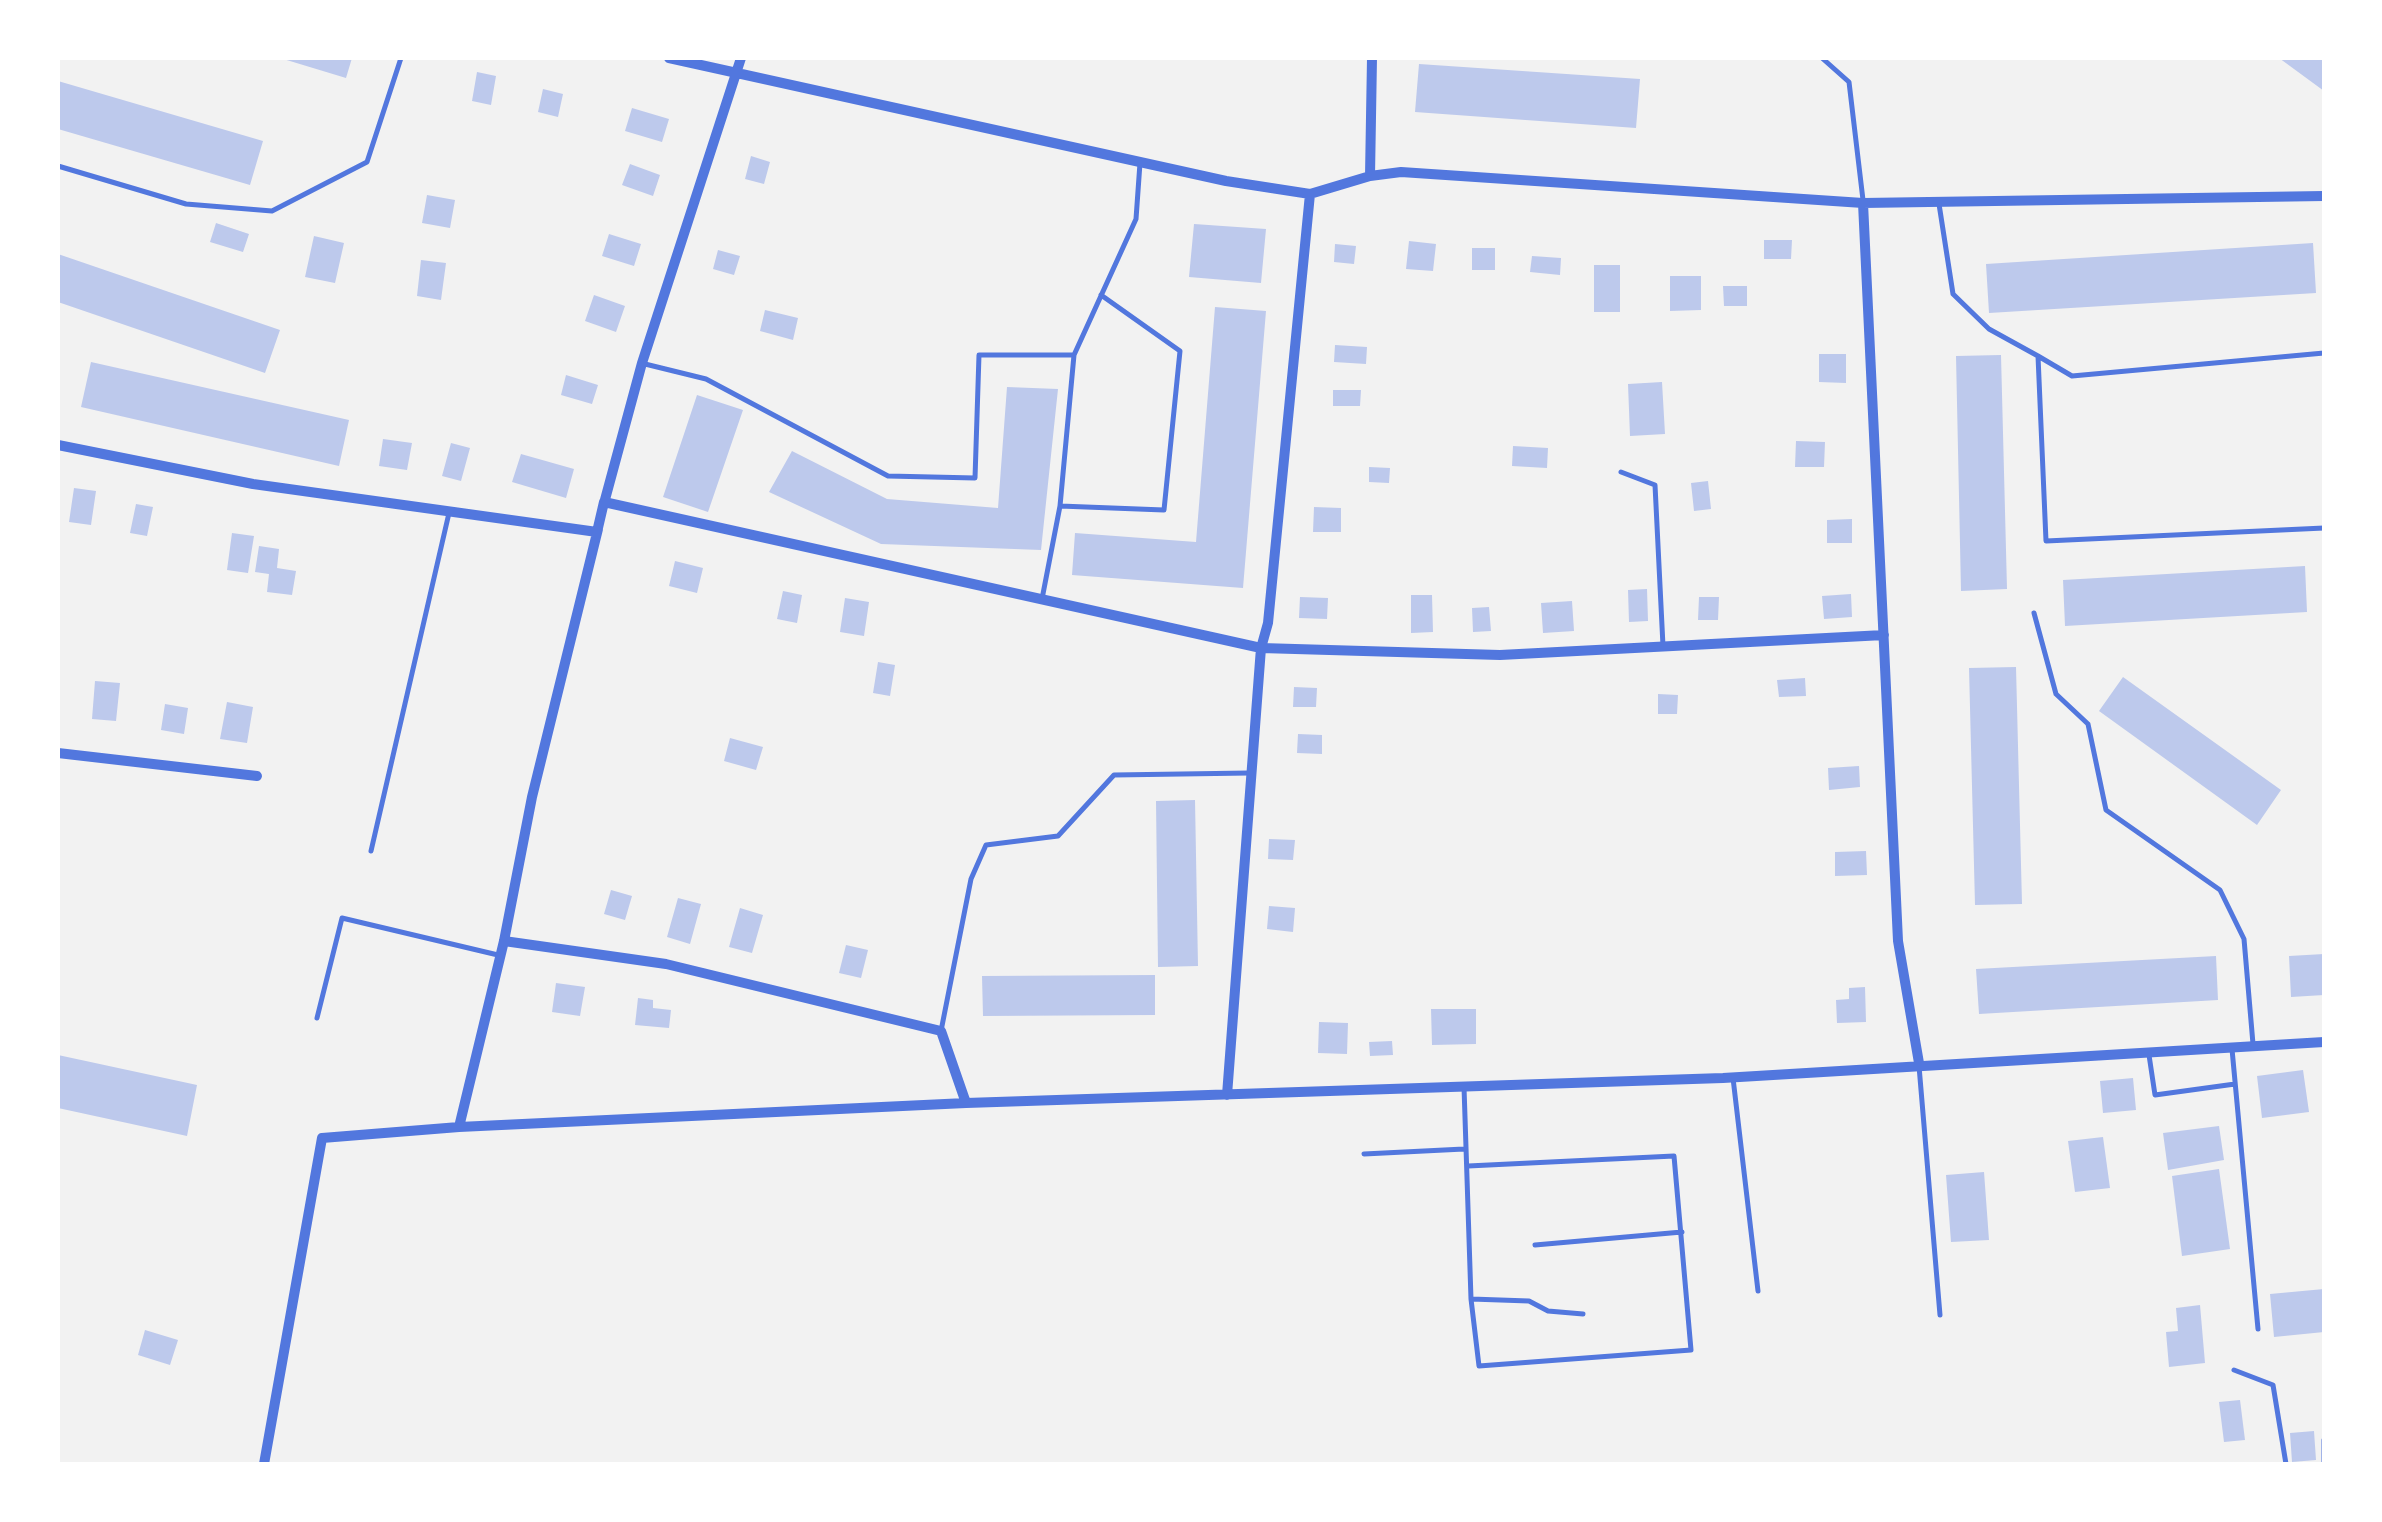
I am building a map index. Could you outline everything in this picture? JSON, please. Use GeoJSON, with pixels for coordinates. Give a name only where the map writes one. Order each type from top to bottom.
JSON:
{"type":"FeatureCollection","features":[{"type":"Feature","properties":{"kind":"street"},"geometry":{"type":"LineString","coordinates":[[669,58],[738,70],[1140,161],[1310,194],[1370,176],[1401,172],[1863,203],[2324,196]]}},
{"type":"Feature","properties":{"kind":"street"},"geometry":{"type":"LineString","coordinates":[[459,1126],[504,941],[532,797],[604,502],[642,363],[741,58]]}},
{"type":"Feature","properties":{"kind":"street"},"geometry":{"type":"LineString","coordinates":[[1370,176],[1372,58]]}},
{"type":"Feature","properties":{"kind":"street"},"geometry":{"type":"LineString","coordinates":[[1227,1096],[1261,648],[1268,623],[1310,194]]}},
{"type":"Feature","properties":{"kind":"street"},"geometry":{"type":"LineString","coordinates":[[1863,203],[1898,941],[1918,1063]]}},
{"type":"Feature","properties":{"kind":"street"},"geometry":{"type":"LineString","coordinates":[[58,445],[254,484],[597,532]]}},
{"type":"Feature","properties":{"kind":"street"},"geometry":{"type":"LineString","coordinates":[[604,502],[1261,648],[1500,654],[1884,635]]}},
{"type":"Feature","properties":{"kind":"street"},"geometry":{"type":"LineString","coordinates":[[58,753],[257,776]]}},
{"type":"Feature","properties":{"kind":"street"},"geometry":{"type":"LineString","coordinates":[[504,941],[666,964],[941,1032],[966,1103]]}},
{"type":"Feature","properties":{"kind":"street"},"geometry":{"type":"LineString","coordinates":[[264,1464],[322,1138],[459,1126],[966,1103],[1733,1078],[1918,1063],[2324,1042]]}},
{"type":"Feature","properties":{"kind":"lane"},"geometry":{"type":"LineString","coordinates":[[58,166],[186,204],[272,211],[367,162],[401,58]]}},
{"type":"Feature","properties":{"kind":"lane"},"geometry":{"type":"LineString","coordinates":[[1822,58],[1848,82],[1863,203]]}},
{"type":"Feature","properties":{"kind":"lane"},"geometry":{"type":"LineString","coordinates":[[1042,599],[1060,506],[1074,355],[1136,219],[1140,161]]}},
{"type":"Feature","properties":{"kind":"lane"},"geometry":{"type":"LineString","coordinates":[[1939,204],[1952,294],[1988,329],[2072,376],[2324,353]]}},
{"type":"Feature","properties":{"kind":"lane"},"geometry":{"type":"LineString","coordinates":[[1060,506],[1164,510],[1180,351],[1102,295]]}},
{"type":"Feature","properties":{"kind":"lane"},"geometry":{"type":"LineString","coordinates":[[642,363],[706,379],[888,476],[974,478],[979,355],[1074,355]]}},
{"type":"Feature","properties":{"kind":"lane"},"geometry":{"type":"LineString","coordinates":[[2038,356],[2046,541],[2324,528]]}},
{"type":"Feature","properties":{"kind":"lane"},"geometry":{"type":"LineString","coordinates":[[1621,472],[1655,486],[1663,646]]}},
{"type":"Feature","properties":{"kind":"lane"},"geometry":{"type":"LineString","coordinates":[[372,851],[449,510]]}},
{"type":"Feature","properties":{"kind":"lane"},"geometry":{"type":"LineString","coordinates":[[2034,613],[2056,694],[2088,724],[2106,810],[2220,890],[2244,939],[2253,1047]]}},
{"type":"Feature","properties":{"kind":"lane"},"geometry":{"type":"LineString","coordinates":[[941,1032],[970,878],[986,846],[1058,836],[1114,775],[1252,773]]}},
{"type":"Feature","properties":{"kind":"lane"},"geometry":{"type":"LineString","coordinates":[[317,1018],[342,918],[500,956]]}},
{"type":"Feature","properties":{"kind":"lane"},"geometry":{"type":"LineString","coordinates":[[2232,1048],[2258,1329]]}},
{"type":"Feature","properties":{"kind":"lane"},"geometry":{"type":"LineString","coordinates":[[2148,1052],[2155,1095],[2235,1084]]}},
{"type":"Feature","properties":{"kind":"lane"},"geometry":{"type":"LineString","coordinates":[[1918,1063],[1940,1315]]}},
{"type":"Feature","properties":{"kind":"lane"},"geometry":{"type":"LineString","coordinates":[[1733,1078],[1758,1292]]}},
{"type":"Feature","properties":{"kind":"lane"},"geometry":{"type":"LineString","coordinates":[[1464,1088],[1471,1299],[1479,1366],[1691,1350],[1674,1156],[1468,1166]]}},
{"type":"Feature","properties":{"kind":"lane"},"geometry":{"type":"LineString","coordinates":[[1364,1154],[1464,1149]]}},
{"type":"Feature","properties":{"kind":"lane"},"geometry":{"type":"LineString","coordinates":[[1535,1245],[1682,1232]]}},
{"type":"Feature","properties":{"kind":"lane"},"geometry":{"type":"LineString","coordinates":[[1471,1299],[1528,1301],[1548,1311],[1582,1314]]}},
{"type":"Feature","properties":{"kind":"lane"},"geometry":{"type":"LineString","coordinates":[[2234,1370],[2273,1385],[2286,1464]]}},
{"type":"Feature","properties":{"kind":"lane"},"geometry":{"type":"LineString","coordinates":[[2324,1440],[2324,1464]]}},
{"type":"Feature","properties":{"kind":"building"},"geometry":{"type":"Polygon","coordinates":[[[280,58],[352,58],[346,78],[280,58]]]}},
{"type":"Feature","properties":{"kind":"building"},"geometry":{"type":"Polygon","coordinates":[[[2279,58],[2324,58],[2324,91],[2279,58]]]}},
{"type":"Feature","properties":{"kind":"building"},"geometry":{"type":"Polygon","coordinates":[[[1419,64],[1640,79],[1636,128],[1415,112],[1419,64]]]}},
{"type":"Feature","properties":{"kind":"building"},"geometry":{"type":"Polygon","coordinates":[[[477,72],[496,76],[491,105],[472,101],[477,72]]]}},
{"type":"Feature","properties":{"kind":"building"},"geometry":{"type":"Polygon","coordinates":[[[58,81],[263,141],[250,185],[58,129],[58,81]]]}},
{"type":"Feature","properties":{"kind":"building"},"geometry":{"type":"Polygon","coordinates":[[[543,89],[563,94],[558,117],[538,112],[543,89]]]}},
{"type":"Feature","properties":{"kind":"building"},"geometry":{"type":"Polygon","coordinates":[[[632,108],[669,119],[662,142],[625,131],[632,108]]]}},
{"type":"Feature","properties":{"kind":"building"},"geometry":{"type":"Polygon","coordinates":[[[751,156],[770,162],[764,184],[745,179],[751,156]]]}},
{"type":"Feature","properties":{"kind":"building"},"geometry":{"type":"Polygon","coordinates":[[[630,164],[660,175],[653,196],[622,185],[630,164]]]}},
{"type":"Feature","properties":{"kind":"building"},"geometry":{"type":"Polygon","coordinates":[[[427,195],[455,200],[450,228],[422,223],[427,195]]]}},
{"type":"Feature","properties":{"kind":"building"},"geometry":{"type":"Polygon","coordinates":[[[216,223],[249,234],[243,252],[210,242],[216,223]]]}},
{"type":"Feature","properties":{"kind":"building"},"geometry":{"type":"Polygon","coordinates":[[[1194,224],[1266,229],[1261,283],[1189,277],[1194,224]]]}},
{"type":"Feature","properties":{"kind":"building"},"geometry":{"type":"Polygon","coordinates":[[[609,234],[641,244],[634,266],[602,256],[609,234]]]}},
{"type":"Feature","properties":{"kind":"building"},"geometry":{"type":"Polygon","coordinates":[[[314,236],[344,243],[335,283],[305,277],[314,236]]]}},
{"type":"Feature","properties":{"kind":"building"},"geometry":{"type":"Polygon","coordinates":[[[1764,240],[1792,240],[1791,259],[1764,259],[1764,240]]]}},
{"type":"Feature","properties":{"kind":"building"},"geometry":{"type":"Polygon","coordinates":[[[1409,241],[1436,244],[1433,271],[1406,269],[1409,241]]]}},
{"type":"Feature","properties":{"kind":"building"},"geometry":{"type":"Polygon","coordinates":[[[2313,243],[2316,293],[1989,313],[1986,264],[2313,243]]]}},
{"type":"Feature","properties":{"kind":"building"},"geometry":{"type":"Polygon","coordinates":[[[1335,244],[1356,246],[1354,264],[1334,262],[1335,244]]]}},
{"type":"Feature","properties":{"kind":"building"},"geometry":{"type":"Polygon","coordinates":[[[1472,248],[1495,248],[1495,270],[1472,270],[1472,248]]]}},
{"type":"Feature","properties":{"kind":"building"},"geometry":{"type":"Polygon","coordinates":[[[718,250],[740,256],[734,275],[713,269],[718,250]]]}},
{"type":"Feature","properties":{"kind":"building"},"geometry":{"type":"Polygon","coordinates":[[[58,254],[280,330],[265,373],[58,302],[58,254]]]}},
{"type":"Feature","properties":{"kind":"building"},"geometry":{"type":"Polygon","coordinates":[[[1532,256],[1561,258],[1560,275],[1530,272],[1532,256]]]}},
{"type":"Feature","properties":{"kind":"building"},"geometry":{"type":"Polygon","coordinates":[[[421,260],[446,263],[441,300],[417,296],[421,260]]]}},
{"type":"Feature","properties":{"kind":"building"},"geometry":{"type":"Polygon","coordinates":[[[1594,265],[1620,265],[1620,312],[1594,312],[1594,265]]]}},
{"type":"Feature","properties":{"kind":"building"},"geometry":{"type":"Polygon","coordinates":[[[1670,276],[1701,276],[1701,310],[1670,311],[1670,276]]]}},
{"type":"Feature","properties":{"kind":"building"},"geometry":{"type":"Polygon","coordinates":[[[1723,286],[1747,286],[1747,306],[1724,306],[1723,286]]]}},
{"type":"Feature","properties":{"kind":"building"},"geometry":{"type":"Polygon","coordinates":[[[594,295],[625,306],[616,332],[585,321],[594,295]]]}},
{"type":"Feature","properties":{"kind":"building"},"geometry":{"type":"Polygon","coordinates":[[[1215,307],[1266,311],[1243,588],[1072,575],[1075,533],[1196,542],[1215,307]]]}},
{"type":"Feature","properties":{"kind":"building"},"geometry":{"type":"Polygon","coordinates":[[[765,310],[798,318],[793,340],[760,331],[765,310]]]}},
{"type":"Feature","properties":{"kind":"building"},"geometry":{"type":"Polygon","coordinates":[[[1335,345],[1367,347],[1366,364],[1334,362],[1335,345]]]}},
{"type":"Feature","properties":{"kind":"building"},"geometry":{"type":"Polygon","coordinates":[[[1819,354],[1846,354],[1846,383],[1819,382],[1819,354]]]}},
{"type":"Feature","properties":{"kind":"building"},"geometry":{"type":"Polygon","coordinates":[[[2001,355],[2007,589],[1961,591],[1956,356],[2001,355]]]}},
{"type":"Feature","properties":{"kind":"building"},"geometry":{"type":"Polygon","coordinates":[[[91,362],[349,420],[339,466],[81,407],[91,362]]]}},
{"type":"Feature","properties":{"kind":"building"},"geometry":{"type":"Polygon","coordinates":[[[566,375],[598,385],[592,404],[561,395],[566,375]]]}},
{"type":"Feature","properties":{"kind":"building"},"geometry":{"type":"Polygon","coordinates":[[[1662,382],[1665,434],[1630,436],[1628,384],[1662,382]]]}},
{"type":"Feature","properties":{"kind":"building"},"geometry":{"type":"Polygon","coordinates":[[[1007,387],[1058,389],[1041,550],[881,544],[769,492],[792,451],[887,499],[998,508],[1007,387]]]}},
{"type":"Feature","properties":{"kind":"building"},"geometry":{"type":"Polygon","coordinates":[[[1333,390],[1361,390],[1360,406],[1333,406],[1333,390]]]}},
{"type":"Feature","properties":{"kind":"building"},"geometry":{"type":"Polygon","coordinates":[[[697,395],[743,410],[708,512],[663,497],[697,395]]]}},
{"type":"Feature","properties":{"kind":"building"},"geometry":{"type":"Polygon","coordinates":[[[383,439],[412,443],[407,470],[379,466],[383,439]]]}},
{"type":"Feature","properties":{"kind":"building"},"geometry":{"type":"Polygon","coordinates":[[[1796,441],[1825,442],[1824,467],[1795,467],[1796,441]]]}},
{"type":"Feature","properties":{"kind":"building"},"geometry":{"type":"Polygon","coordinates":[[[451,443],[470,448],[461,481],[442,476],[451,443]]]}},
{"type":"Feature","properties":{"kind":"building"},"geometry":{"type":"Polygon","coordinates":[[[1513,446],[1548,448],[1547,468],[1512,466],[1513,446]]]}},
{"type":"Feature","properties":{"kind":"building"},"geometry":{"type":"Polygon","coordinates":[[[521,454],[574,469],[566,498],[512,482],[521,454]]]}},
{"type":"Feature","properties":{"kind":"building"},"geometry":{"type":"Polygon","coordinates":[[[1369,467],[1390,468],[1389,483],[1369,482],[1369,467]]]}},
{"type":"Feature","properties":{"kind":"building"},"geometry":{"type":"Polygon","coordinates":[[[1708,481],[1711,509],[1694,511],[1691,483],[1708,481]]]}},
{"type":"Feature","properties":{"kind":"building"},"geometry":{"type":"Polygon","coordinates":[[[74,488],[96,491],[91,525],[69,522],[74,488]]]}},
{"type":"Feature","properties":{"kind":"building"},"geometry":{"type":"Polygon","coordinates":[[[136,504],[153,507],[147,536],[130,533],[136,504]]]}},
{"type":"Feature","properties":{"kind":"building"},"geometry":{"type":"Polygon","coordinates":[[[1314,507],[1341,508],[1341,532],[1313,532],[1314,507]]]}},
{"type":"Feature","properties":{"kind":"building"},"geometry":{"type":"Polygon","coordinates":[[[1852,519],[1852,543],[1827,543],[1827,520],[1852,519]]]}},
{"type":"Feature","properties":{"kind":"building"},"geometry":{"type":"Polygon","coordinates":[[[232,533],[254,536],[248,573],[227,570],[232,533]]]}},
{"type":"Feature","properties":{"kind":"building"},"geometry":{"type":"Polygon","coordinates":[[[259,546],[279,549],[277,568],[296,571],[292,595],[267,592],[269,574],[255,572],[259,546]]]}},
{"type":"Feature","properties":{"kind":"building"},"geometry":{"type":"Polygon","coordinates":[[[675,561],[703,568],[697,593],[669,586],[675,561]]]}},
{"type":"Feature","properties":{"kind":"building"},"geometry":{"type":"Polygon","coordinates":[[[2305,566],[2307,612],[2065,626],[2063,580],[2305,566]]]}},
{"type":"Feature","properties":{"kind":"building"},"geometry":{"type":"Polygon","coordinates":[[[1647,589],[1648,621],[1629,622],[1628,590],[1647,589]]]}},
{"type":"Feature","properties":{"kind":"building"},"geometry":{"type":"Polygon","coordinates":[[[783,591],[802,595],[797,623],[777,619],[783,591]]]}},
{"type":"Feature","properties":{"kind":"building"},"geometry":{"type":"Polygon","coordinates":[[[1851,594],[1852,617],[1824,619],[1822,596],[1851,594]]]}},
{"type":"Feature","properties":{"kind":"building"},"geometry":{"type":"Polygon","coordinates":[[[1411,595],[1432,595],[1433,632],[1411,633],[1411,595]]]}},
{"type":"Feature","properties":{"kind":"building"},"geometry":{"type":"Polygon","coordinates":[[[1300,597],[1328,598],[1327,619],[1299,618],[1300,597]]]}},
{"type":"Feature","properties":{"kind":"building"},"geometry":{"type":"Polygon","coordinates":[[[1699,597],[1719,597],[1718,620],[1698,620],[1699,597]]]}},
{"type":"Feature","properties":{"kind":"building"},"geometry":{"type":"Polygon","coordinates":[[[845,598],[869,602],[864,636],[840,632],[845,598]]]}},
{"type":"Feature","properties":{"kind":"building"},"geometry":{"type":"Polygon","coordinates":[[[1572,601],[1574,631],[1543,633],[1541,603],[1572,601]]]}},
{"type":"Feature","properties":{"kind":"building"},"geometry":{"type":"Polygon","coordinates":[[[1489,607],[1491,631],[1473,632],[1472,608],[1489,607]]]}},
{"type":"Feature","properties":{"kind":"building"},"geometry":{"type":"Polygon","coordinates":[[[878,662],[895,665],[890,696],[873,693],[878,662]]]}},
{"type":"Feature","properties":{"kind":"building"},"geometry":{"type":"Polygon","coordinates":[[[2016,667],[2022,904],[1975,905],[1969,668],[2016,667]]]}},
{"type":"Feature","properties":{"kind":"building"},"geometry":{"type":"Polygon","coordinates":[[[2123,677],[2281,790],[2257,825],[2099,711],[2123,677]]]}},
{"type":"Feature","properties":{"kind":"building"},"geometry":{"type":"Polygon","coordinates":[[[1805,678],[1806,696],[1779,697],[1777,680],[1805,678]]]}},
{"type":"Feature","properties":{"kind":"building"},"geometry":{"type":"Polygon","coordinates":[[[95,681],[120,683],[116,721],[92,719],[95,681]]]}},
{"type":"Feature","properties":{"kind":"building"},"geometry":{"type":"Polygon","coordinates":[[[1294,687],[1317,688],[1316,707],[1293,707],[1294,687]]]}},
{"type":"Feature","properties":{"kind":"building"},"geometry":{"type":"Polygon","coordinates":[[[1658,694],[1678,695],[1677,714],[1658,714],[1658,694]]]}},
{"type":"Feature","properties":{"kind":"building"},"geometry":{"type":"Polygon","coordinates":[[[227,702],[253,707],[247,743],[220,739],[227,702]]]}},
{"type":"Feature","properties":{"kind":"building"},"geometry":{"type":"Polygon","coordinates":[[[165,704],[188,708],[184,734],[161,730],[165,704]]]}},
{"type":"Feature","properties":{"kind":"building"},"geometry":{"type":"Polygon","coordinates":[[[1298,734],[1322,735],[1322,754],[1297,753],[1298,734]]]}},
{"type":"Feature","properties":{"kind":"building"},"geometry":{"type":"Polygon","coordinates":[[[730,738],[763,747],[756,770],[724,761],[730,738]]]}},
{"type":"Feature","properties":{"kind":"building"},"geometry":{"type":"Polygon","coordinates":[[[1859,766],[1860,787],[1829,790],[1828,768],[1859,766]]]}},
{"type":"Feature","properties":{"kind":"building"},"geometry":{"type":"Polygon","coordinates":[[[1195,800],[1198,966],[1158,967],[1156,801],[1195,800]]]}},
{"type":"Feature","properties":{"kind":"building"},"geometry":{"type":"Polygon","coordinates":[[[1269,839],[1295,840],[1293,860],[1268,859],[1269,839]]]}},
{"type":"Feature","properties":{"kind":"building"},"geometry":{"type":"Polygon","coordinates":[[[1866,851],[1867,875],[1835,876],[1835,852],[1866,851]]]}},
{"type":"Feature","properties":{"kind":"building"},"geometry":{"type":"Polygon","coordinates":[[[611,890],[632,896],[625,920],[604,914],[611,890]]]}},
{"type":"Feature","properties":{"kind":"building"},"geometry":{"type":"Polygon","coordinates":[[[678,898],[701,904],[690,944],[667,937],[678,898]]]}},
{"type":"Feature","properties":{"kind":"building"},"geometry":{"type":"Polygon","coordinates":[[[1269,906],[1295,908],[1293,932],[1267,929],[1269,906]]]}},
{"type":"Feature","properties":{"kind":"building"},"geometry":{"type":"Polygon","coordinates":[[[740,908],[763,915],[752,953],[729,947],[740,908]]]}},
{"type":"Feature","properties":{"kind":"building"},"geometry":{"type":"Polygon","coordinates":[[[846,945],[868,950],[861,978],[839,973],[846,945]]]}},
{"type":"Feature","properties":{"kind":"building"},"geometry":{"type":"Polygon","coordinates":[[[2324,954],[2324,995],[2291,997],[2289,956],[2324,954]]]}},
{"type":"Feature","properties":{"kind":"building"},"geometry":{"type":"Polygon","coordinates":[[[2216,956],[2218,1000],[1979,1014],[1976,969],[2216,956]]]}},
{"type":"Feature","properties":{"kind":"building"},"geometry":{"type":"Polygon","coordinates":[[[1155,975],[1155,1015],[983,1016],[982,976],[1155,975]]]}},
{"type":"Feature","properties":{"kind":"building"},"geometry":{"type":"Polygon","coordinates":[[[556,983],[585,987],[580,1016],[552,1012],[556,983]]]}},
{"type":"Feature","properties":{"kind":"building"},"geometry":{"type":"Polygon","coordinates":[[[1865,987],[1866,1022],[1837,1023],[1836,1000],[1849,999],[1849,988],[1865,987]]]}},
{"type":"Feature","properties":{"kind":"building"},"geometry":{"type":"Polygon","coordinates":[[[638,998],[653,1000],[653,1008],[671,1010],[669,1028],[635,1025],[638,998]]]}},
{"type":"Feature","properties":{"kind":"building"},"geometry":{"type":"Polygon","coordinates":[[[1431,1009],[1476,1009],[1476,1044],[1432,1045],[1431,1009]]]}},
{"type":"Feature","properties":{"kind":"building"},"geometry":{"type":"Polygon","coordinates":[[[1319,1022],[1348,1023],[1347,1054],[1318,1053],[1319,1022]]]}},
{"type":"Feature","properties":{"kind":"building"},"geometry":{"type":"Polygon","coordinates":[[[1392,1041],[1393,1055],[1370,1056],[1369,1042],[1392,1041]]]}},
{"type":"Feature","properties":{"kind":"building"},"geometry":{"type":"Polygon","coordinates":[[[58,1055],[197,1085],[187,1136],[58,1108],[58,1055]]]}},
{"type":"Feature","properties":{"kind":"building"},"geometry":{"type":"Polygon","coordinates":[[[2303,1070],[2309,1112],[2262,1118],[2257,1076],[2303,1070]]]}},
{"type":"Feature","properties":{"kind":"building"},"geometry":{"type":"Polygon","coordinates":[[[2133,1078],[2136,1110],[2103,1113],[2100,1081],[2133,1078]]]}},
{"type":"Feature","properties":{"kind":"building"},"geometry":{"type":"Polygon","coordinates":[[[2219,1126],[2224,1160],[2168,1170],[2163,1133],[2219,1126]]]}},
{"type":"Feature","properties":{"kind":"building"},"geometry":{"type":"Polygon","coordinates":[[[2103,1137],[2110,1188],[2075,1192],[2068,1141],[2103,1137]]]}},
{"type":"Feature","properties":{"kind":"building"},"geometry":{"type":"Polygon","coordinates":[[[2219,1169],[2230,1249],[2182,1256],[2172,1176],[2219,1169]]]}},
{"type":"Feature","properties":{"kind":"building"},"geometry":{"type":"Polygon","coordinates":[[[1984,1172],[1989,1240],[1951,1242],[1946,1175],[1984,1172]]]}},
{"type":"Feature","properties":{"kind":"building"},"geometry":{"type":"Polygon","coordinates":[[[2324,1289],[2324,1332],[2274,1337],[2270,1294],[2324,1289]]]}},
{"type":"Feature","properties":{"kind":"building"},"geometry":{"type":"Polygon","coordinates":[[[2200,1305],[2205,1363],[2169,1367],[2166,1332],[2178,1331],[2176,1308],[2200,1305]]]}},
{"type":"Feature","properties":{"kind":"building"},"geometry":{"type":"Polygon","coordinates":[[[145,1330],[178,1340],[170,1365],[138,1355],[145,1330]]]}},
{"type":"Feature","properties":{"kind":"building"},"geometry":{"type":"Polygon","coordinates":[[[2240,1400],[2245,1440],[2224,1442],[2219,1402],[2240,1400]]]}},
{"type":"Feature","properties":{"kind":"building"},"geometry":{"type":"Polygon","coordinates":[[[2314,1431],[2316,1460],[2292,1462],[2290,1433],[2314,1431]]]}}]}
